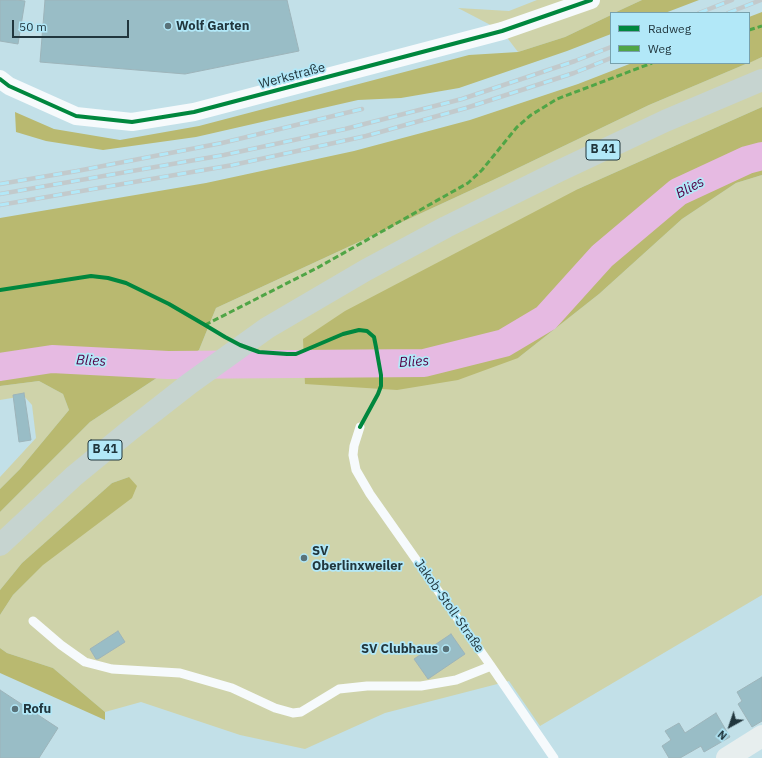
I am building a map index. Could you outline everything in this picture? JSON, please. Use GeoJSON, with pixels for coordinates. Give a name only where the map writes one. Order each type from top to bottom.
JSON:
{"type":"FeatureCollection","features":[{"type":"Feature","properties":{"kind":"highway","name":"B 41"},"geometry":{"type":"LineString","coordinates":[[0,548],[26,521],[74,476],[129,430],[189,384],[267,328],[366,270],[446,227],[559,170],[665,121],[762,80]]}},
{"type":"Feature","properties":{"kind":"highway"},"geometry":{"type":"LineString","coordinates":[[0,545],[26,521]]}},
{"type":"Feature","properties":{"kind":"main road"},"geometry":{"type":"LineString","coordinates":[[727,758],[762,736]]}},
{"type":"Feature","properties":{"kind":"street","name":"Werkstraße"},"geometry":{"type":"LineString","coordinates":[[0,79],[9,86],[76,116],[132,122],[194,112],[502,31],[591,0]]}},
{"type":"Feature","properties":{"kind":"lane","name":"Jakob-Stoll-Straße"},"geometry":{"type":"LineString","coordinates":[[360,427],[354,446],[353,456],[356,470],[370,494],[554,758]]}},
{"type":"Feature","properties":{"kind":"lane"},"geometry":{"type":"LineString","coordinates":[[33,620],[61,645],[85,662],[112,669],[180,673],[232,688],[275,708],[293,713],[301,712],[340,688],[367,686],[421,686],[456,680],[491,666]]}},
{"type":"Feature","properties":{"kind":"green space"},"geometry":{"type":"Polygon","coordinates":[[[537,0],[642,0],[616,12],[610,12],[610,15],[565,37],[518,52],[502,31],[458,8],[509,11],[537,0]]]}},
{"type":"Feature","properties":{"kind":"green space"},"geometry":{"type":"Polygon","coordinates":[[[762,57],[762,107],[578,189],[518,358],[599,294],[682,219],[736,183],[762,175],[762,595],[540,726],[509,681],[385,713],[305,749],[240,735],[141,702],[105,712],[53,668],[7,653],[0,648],[0,615],[13,595],[129,477],[112,483],[22,563],[0,590],[0,512],[90,422],[199,350],[216,308],[493,180],[649,105],[746,64],[750,64],[750,62],[762,57]]]}},
{"type":"Feature","properties":{"kind":"green space"},"geometry":{"type":"Polygon","coordinates":[[[39,381],[63,394],[69,410],[20,469],[0,489],[0,477],[36,438],[32,405],[24,396],[0,400],[0,386],[39,381]]]}},
{"type":"Feature","properties":{"kind":"shaded area"},"geometry":{"type":"Polygon","coordinates":[[[642,0],[699,0],[668,12],[616,12],[642,0]]]}},
{"type":"Feature","properties":{"kind":"shaded area"},"geometry":{"type":"Polygon","coordinates":[[[762,12],[762,57],[750,63],[750,17],[762,12]]]}},
{"type":"Feature","properties":{"kind":"shaded area"},"geometry":{"type":"Polygon","coordinates":[[[610,15],[610,34],[567,51],[459,88],[401,98],[358,100],[196,137],[103,150],[46,141],[16,132],[15,112],[54,129],[120,140],[199,126],[469,55],[518,52],[565,37],[610,15]]]}},
{"type":"Feature","properties":{"kind":"shaded area"},"geometry":{"type":"Polygon","coordinates":[[[629,64],[746,64],[649,105],[493,180],[216,308],[199,350],[90,422],[0,512],[0,489],[20,469],[69,410],[63,394],[39,381],[0,386],[0,218],[206,183],[354,151],[470,120],[578,84],[629,64]]]}},
{"type":"Feature","properties":{"kind":"shaded area"},"geometry":{"type":"Polygon","coordinates":[[[762,107],[762,175],[736,183],[682,219],[599,294],[518,358],[458,380],[397,390],[305,384],[303,339],[345,311],[578,189],[762,107]]]}},
{"type":"Feature","properties":{"kind":"shaded area"},"geometry":{"type":"Polygon","coordinates":[[[129,477],[137,486],[132,498],[43,565],[13,595],[0,615],[0,590],[22,563],[112,483],[129,477]]]}},
{"type":"Feature","properties":{"kind":"shaded area"},"geometry":{"type":"Polygon","coordinates":[[[0,648],[7,653],[53,668],[105,712],[105,720],[0,673],[0,648]]]}},
{"type":"Feature","properties":{"kind":"building"},"geometry":{"type":"Polygon","coordinates":[[[0,0],[25,1],[18,44],[0,41],[0,0]]]}},
{"type":"Feature","properties":{"kind":"building","name":"Wolf Garten"},"geometry":{"type":"Polygon","coordinates":[[[45,0],[287,0],[299,51],[185,74],[40,62],[45,0]]]}},
{"type":"Feature","properties":{"kind":"building"},"geometry":{"type":"Polygon","coordinates":[[[24,393],[31,440],[19,442],[13,395],[24,393]]]}},
{"type":"Feature","properties":{"kind":"building"},"geometry":{"type":"Polygon","coordinates":[[[118,631],[125,642],[96,659],[90,649],[118,631]]]}},
{"type":"Feature","properties":{"kind":"building"},"geometry":{"type":"Polygon","coordinates":[[[451,634],[465,654],[428,679],[414,659],[451,634]]]}},
{"type":"Feature","properties":{"kind":"building"},"geometry":{"type":"Polygon","coordinates":[[[762,677],[762,721],[752,727],[738,704],[742,701],[737,692],[762,677]]]}},
{"type":"Feature","properties":{"kind":"building","name":"Rofu"},"geometry":{"type":"Polygon","coordinates":[[[0,690],[58,728],[39,758],[0,758],[0,690]]]}},
{"type":"Feature","properties":{"kind":"building"},"geometry":{"type":"Polygon","coordinates":[[[716,713],[730,737],[704,752],[701,746],[680,758],[669,758],[662,746],[671,740],[665,731],[679,723],[685,733],[716,713]]]}},
{"type":"Feature","properties":{"kind":"waterway","name":"Blies"},"geometry":{"type":"LineString","coordinates":[[0,367],[52,359],[168,365],[424,363],[504,343],[546,318],[602,256],[678,192],[747,160],[762,156]]}},
{"type":"Feature","properties":{"kind":"railway"},"geometry":{"type":"LineString","coordinates":[[702,12],[732,0]]}},
{"type":"Feature","properties":{"kind":"railway"},"geometry":{"type":"LineString","coordinates":[[731,12],[761,0]]}},
{"type":"Feature","properties":{"kind":"railway"},"geometry":{"type":"LineString","coordinates":[[0,194],[224,155],[345,129],[462,99],[575,61],[610,47]]}},
{"type":"Feature","properties":{"kind":"railway"},"geometry":{"type":"LineString","coordinates":[[0,205],[233,165],[366,136],[466,108],[574,73],[610,58]]}},
{"type":"Feature","properties":{"kind":"railway"},"geometry":{"type":"LineString","coordinates":[[0,184],[77,171],[222,143],[362,109]]}},
{"type":"Feature","properties":{"kind":"marked path"},"geometry":{"type":"LineString","coordinates":[[750,30],[762,26]]}},
{"type":"Feature","properties":{"kind":"marked path"},"geometry":{"type":"LineString","coordinates":[[205,325],[317,268],[468,183],[482,170],[517,127],[531,115],[557,99],[649,64]]}},
{"type":"Feature","properties":{"kind":"cycle path"},"geometry":{"type":"LineString","coordinates":[[0,79],[9,86],[76,116],[132,122],[194,112],[502,31],[591,0]]}},
{"type":"Feature","properties":{"kind":"cycle path"},"geometry":{"type":"LineString","coordinates":[[0,290],[91,276],[108,278],[126,283],[169,304],[225,337],[240,345],[259,352],[296,354],[343,334],[359,330],[367,331],[374,337],[381,375],[381,386],[360,427]]}},
{"type":"Feature","properties":{"kind":"place","name":"Wolf Garten"},"geometry":{"type":"Point","coordinates":[168,26]}},
{"type":"Feature","properties":{"kind":"place","name":"SV Oberlinxweiler"},"geometry":{"type":"Point","coordinates":[304,558]}},
{"type":"Feature","properties":{"kind":"place","name":"SV Clubhaus"},"geometry":{"type":"Point","coordinates":[446,649]}},
{"type":"Feature","properties":{"kind":"place","name":"Rofu"},"geometry":{"type":"Point","coordinates":[15,709]}}]}
